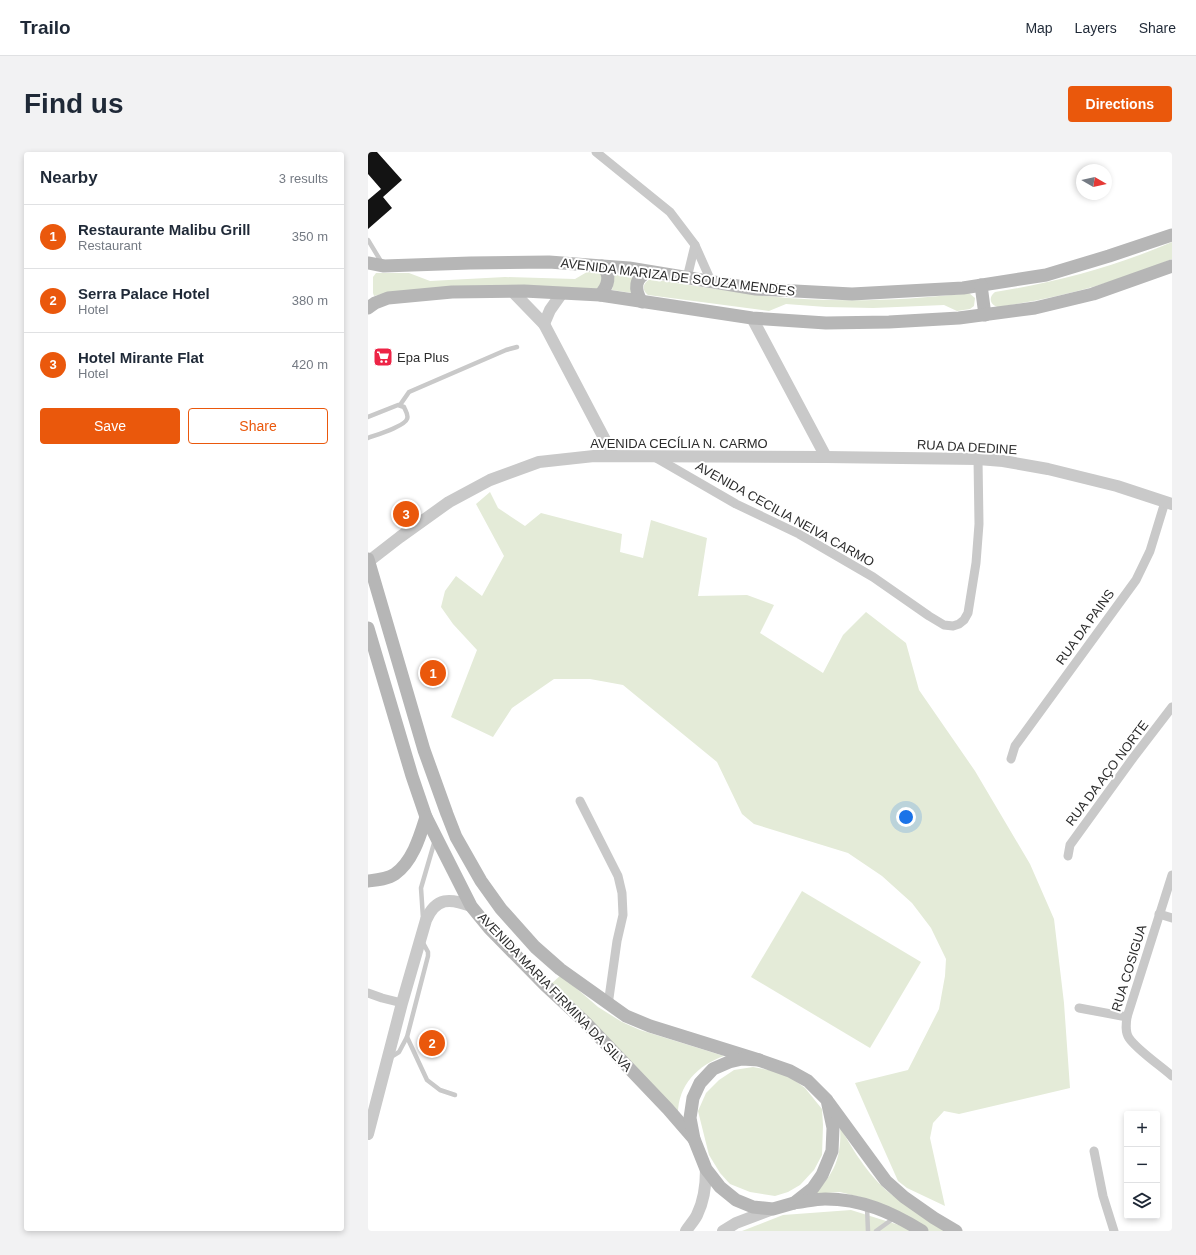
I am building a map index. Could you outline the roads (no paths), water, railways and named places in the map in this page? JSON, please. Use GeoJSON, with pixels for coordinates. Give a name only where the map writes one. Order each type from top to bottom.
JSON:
{"type":"FeatureCollection","features":[{"type":"Feature","properties":{"kind":"main road","name":"AVENIDA MARIZA DE SOUZA MENDES"},"geometry":{"type":"LineString","coordinates":[[368,263],[384,266],[550,262],[602,266],[649,272],[756,289],[852,294],[963,288],[1046,275],[1172,235]]}},
{"type":"Feature","properties":{"kind":"main road"},"geometry":{"type":"LineString","coordinates":[[600,295],[605,290],[608,283],[608,274],[602,266]]}},
{"type":"Feature","properties":{"kind":"main road"},"geometry":{"type":"LineString","coordinates":[[368,308],[375,303],[388,298],[452,292],[514,292],[600,295],[752,318],[826,323],[959,318],[1035,308],[1093,294],[1172,266]]}},
{"type":"Feature","properties":{"kind":"main road"},"geometry":{"type":"LineString","coordinates":[[642,302],[637,295],[636,286],[642,274],[649,272]]}},
{"type":"Feature","properties":{"kind":"main road"},"geometry":{"type":"LineString","coordinates":[[981,285],[985,315]]}},
{"type":"Feature","properties":{"kind":"main road","name":"AVENIDA MARIA FIRMINA DA SILVA"},"geometry":{"type":"LineString","coordinates":[[368,560],[424,750],[456,837],[481,881],[501,909],[535,947],[560,969],[608,1005],[626,1016],[650,1026],[790,1070],[808,1081],[827,1100]]}},
{"type":"Feature","properties":{"kind":"main road","name":"AVENIDA MARIA FIRMINA DA SILVA"},"geometry":{"type":"LineString","coordinates":[[368,628],[412,776],[426,817],[471,906],[489,928],[545,985],[585,1022],[668,1109],[694,1139]]}},
{"type":"Feature","properties":{"kind":"main road"},"geometry":{"type":"LineString","coordinates":[[368,881],[380,880],[395,874],[407,860],[419,838],[426,817]]}},
{"type":"Feature","properties":{"kind":"main road"},"geometry":{"type":"LineString","coordinates":[[438,842],[456,837]]}},
{"type":"Feature","properties":{"kind":"main road"},"geometry":{"type":"LineString","coordinates":[[545,985],[560,969]]}},
{"type":"Feature","properties":{"kind":"main road"},"geometry":{"type":"LineString","coordinates":[[759,1060],[742,1059],[729,1062],[713,1069],[700,1083],[693,1098],[690,1118],[694,1139],[706,1169],[720,1187],[736,1200],[752,1207],[773,1209],[794,1203],[824,1199],[851,1200],[896,1216],[922,1231]]}},
{"type":"Feature","properties":{"kind":"main road"},"geometry":{"type":"LineString","coordinates":[[794,1203],[813,1188],[822,1175],[832,1150],[833,1128],[827,1100]]}},
{"type":"Feature","properties":{"kind":"main road"},"geometry":{"type":"LineString","coordinates":[[827,1100],[886,1181],[904,1197],[956,1231]]}},
{"type":"Feature","properties":{"kind":"street"},"geometry":{"type":"LineString","coordinates":[[596,152],[670,212],[695,245],[711,282]]}},
{"type":"Feature","properties":{"kind":"street"},"geometry":{"type":"LineString","coordinates":[[687,278],[695,245]]}},
{"type":"Feature","properties":{"kind":"street"},"geometry":{"type":"LineString","coordinates":[[514,292],[544,324],[613,455]]}},
{"type":"Feature","properties":{"kind":"street"},"geometry":{"type":"LineString","coordinates":[[544,324],[550,310],[562,293]]}},
{"type":"Feature","properties":{"kind":"street"},"geometry":{"type":"LineString","coordinates":[[752,318],[826,457]]}},
{"type":"Feature","properties":{"kind":"street","name":"AVENIDA CECÍLIA N. CARMO"},"geometry":{"type":"LineString","coordinates":[[368,560],[449,502],[490,480],[539,462],[613,455],[826,457]]}},
{"type":"Feature","properties":{"kind":"street","name":"AVENIDA CECILIA NEIVA CARMO"},"geometry":{"type":"LineString","coordinates":[[652,456],[736,504],[799,534],[840,557],[873,577],[929,616],[944,625],[953,626],[964,620],[968,613],[976,563],[979,524],[978,459]]}},
{"type":"Feature","properties":{"kind":"street","name":"RUA DA DEDINE"},"geometry":{"type":"LineString","coordinates":[[826,457],[978,459],[1003,461],[1048,469],[1117,486],[1169,503]]}},
{"type":"Feature","properties":{"kind":"street","name":"RUA DA PAINS"},"geometry":{"type":"LineString","coordinates":[[1011,759],[1014,746],[1136,580],[1150,551],[1169,503]]}},
{"type":"Feature","properties":{"kind":"street","name":"RUA DA AÇO NORTE"},"geometry":{"type":"LineString","coordinates":[[1068,856],[1070,844],[1172,707]]}},
{"type":"Feature","properties":{"kind":"street"},"geometry":{"type":"LineString","coordinates":[[580,801],[618,876],[622,893],[623,915],[616,948],[608,1005]]}},
{"type":"Feature","properties":{"kind":"street","name":"RUA COSIGUA"},"geometry":{"type":"LineString","coordinates":[[1172,875],[1127,1017],[1126,1028],[1129,1038],[1172,1076]]}},
{"type":"Feature","properties":{"kind":"street"},"geometry":{"type":"LineString","coordinates":[[368,1134],[424,924],[431,909],[437,904],[446,901],[458,901],[471,906]]}},
{"type":"Feature","properties":{"kind":"street"},"geometry":{"type":"LineString","coordinates":[[1159,914],[1172,918]]}},
{"type":"Feature","properties":{"kind":"street"},"geometry":{"type":"LineString","coordinates":[[368,993],[402,1003]]}},
{"type":"Feature","properties":{"kind":"street"},"geometry":{"type":"LineString","coordinates":[[1079,1008],[1127,1017]]}},
{"type":"Feature","properties":{"kind":"street"},"geometry":{"type":"LineString","coordinates":[[1094,1151],[1103,1196],[1114,1231]]}},
{"type":"Feature","properties":{"kind":"street"},"geometry":{"type":"LineString","coordinates":[[686,1231],[697,1216],[706,1180],[706,1169]]}},
{"type":"Feature","properties":{"kind":"street"},"geometry":{"type":"LineString","coordinates":[[723,1231],[736,1223],[773,1209]]}},
{"type":"Feature","properties":{"kind":"lane"},"geometry":{"type":"LineString","coordinates":[[368,240],[384,266]]}},
{"type":"Feature","properties":{"kind":"lane"},"geometry":{"type":"LineString","coordinates":[[400,405],[409,392],[516,347]]}},
{"type":"Feature","properties":{"kind":"lane"},"geometry":{"type":"LineString","coordinates":[[368,417],[393,406],[400,405],[404,407],[408,417],[407,421],[402,425],[368,438]]}},
{"type":"Feature","properties":{"kind":"lane"},"geometry":{"type":"LineString","coordinates":[[424,924],[421,888],[431,851],[438,842]]}},
{"type":"Feature","properties":{"kind":"lane"},"geometry":{"type":"LineString","coordinates":[[388,1059],[398,1052],[407,1037],[428,956],[428,952],[420,936]]}},
{"type":"Feature","properties":{"kind":"lane"},"geometry":{"type":"LineString","coordinates":[[407,1037],[427,1080],[440,1090],[455,1095]]}},
{"type":"Feature","properties":{"kind":"lane"},"geometry":{"type":"LineString","coordinates":[[867,1205],[868,1231]]}},
{"type":"Feature","properties":{"kind":"lane"},"geometry":{"type":"LineString","coordinates":[[876,1231],[896,1216]]}},
{"type":"Feature","properties":{"kind":"place","name":"Epa Plus"},"geometry":{"type":"Point","coordinates":[383,357]}},
{"type":"Feature","properties":{"kind":"place","name":"Hotel Mirante Flat"},"geometry":{"type":"Point","coordinates":[406,514]}},
{"type":"Feature","properties":{"kind":"place","name":"Restaurante Malibu Grill"},"geometry":{"type":"Point","coordinates":[433,673]}},
{"type":"Feature","properties":{"kind":"place","name":"Serra Palace Hotel"},"geometry":{"type":"Point","coordinates":[432,1043]}}]}
